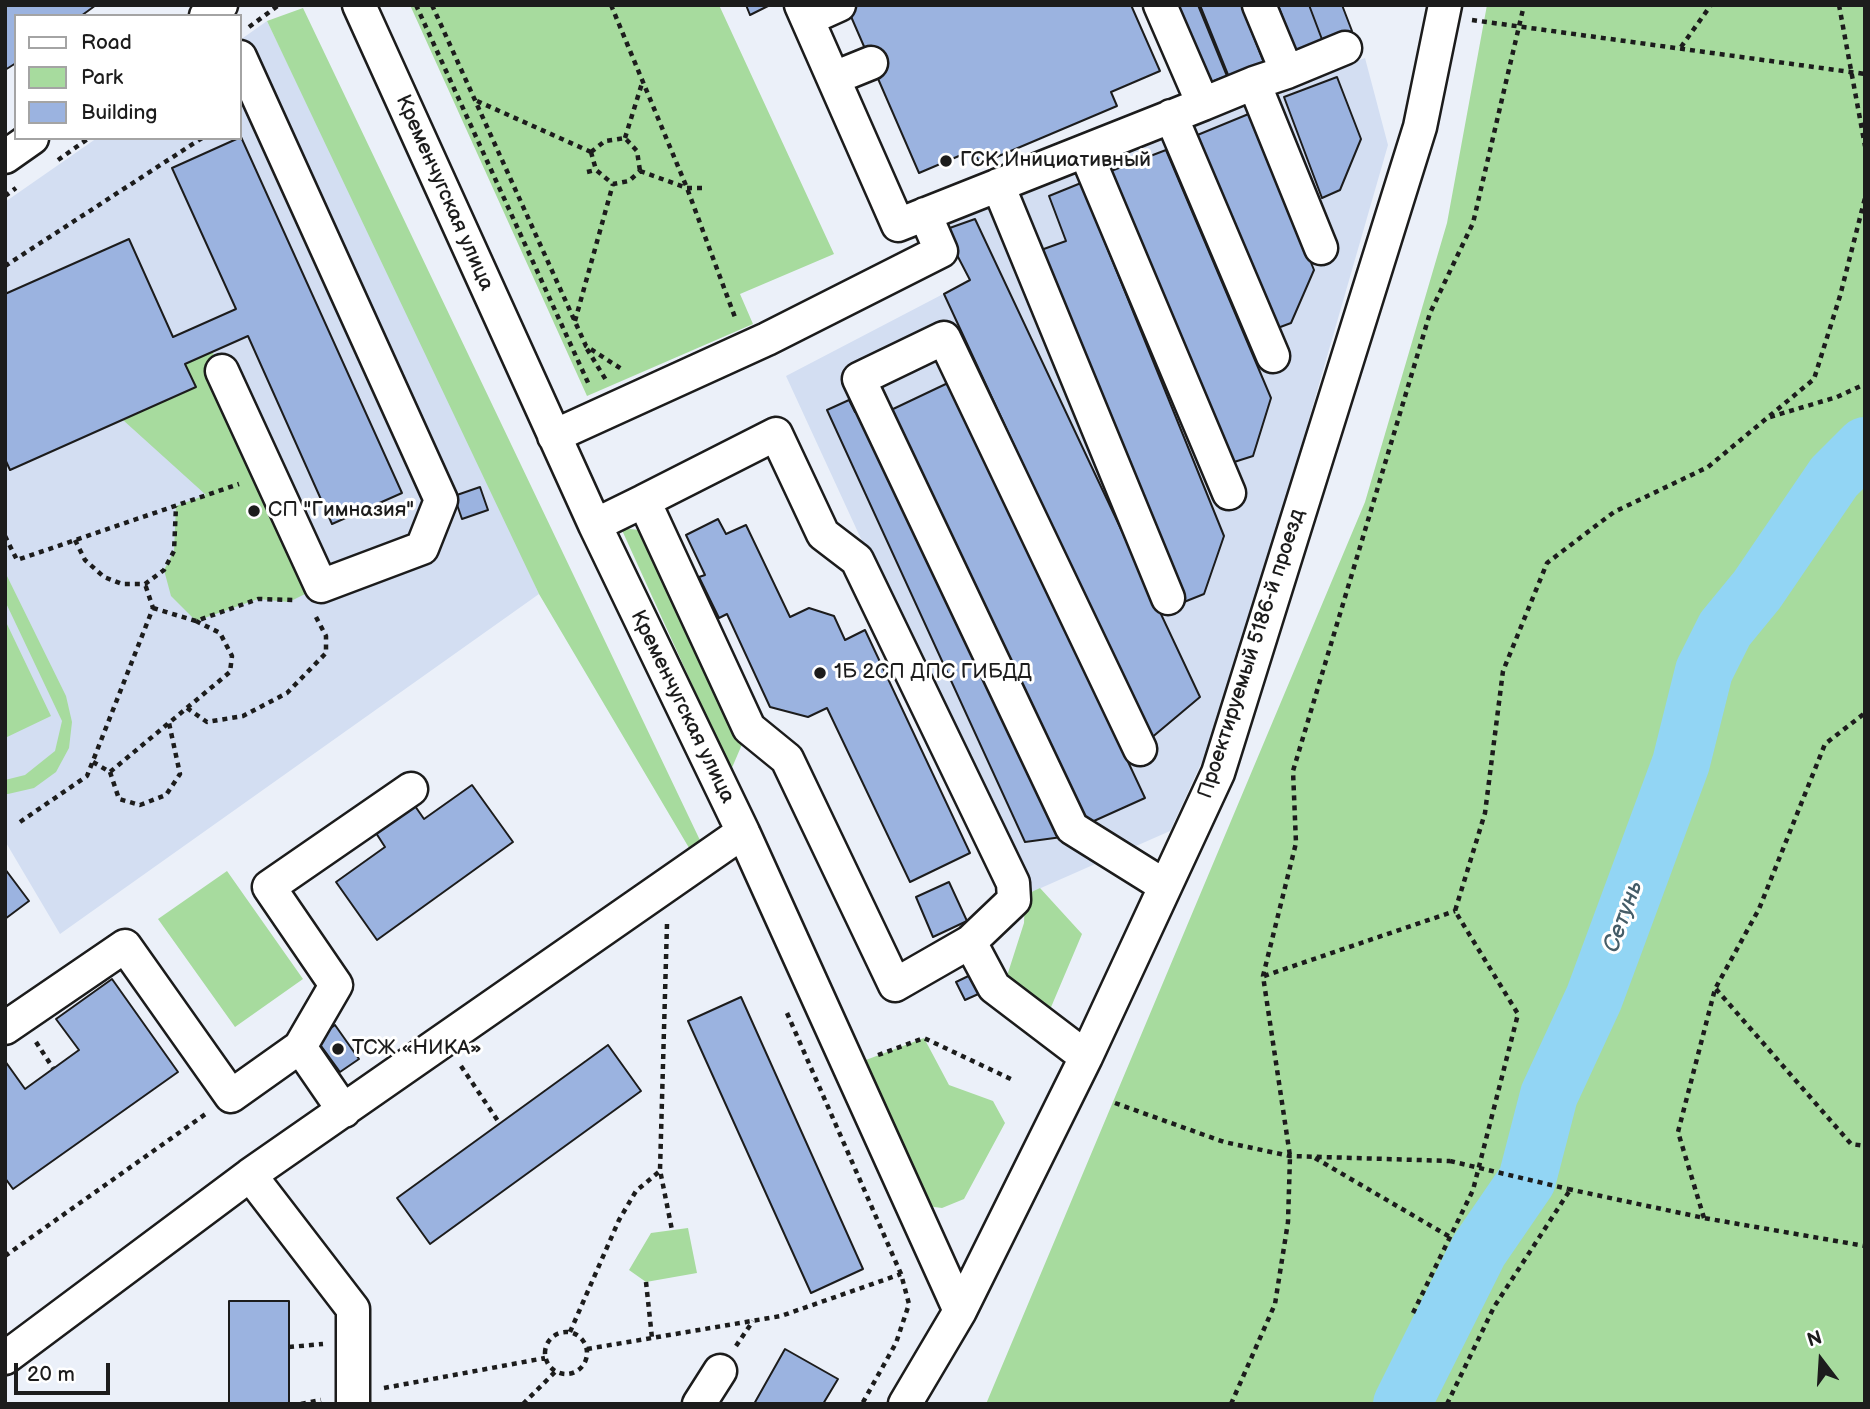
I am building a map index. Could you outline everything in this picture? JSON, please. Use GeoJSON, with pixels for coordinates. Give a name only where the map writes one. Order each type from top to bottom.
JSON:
{"type":"FeatureCollection","features":[{"type":"Feature","properties":{"kind":"street","name":"Кременчугская улица"},"geometry":{"type":"LineString","coordinates":[[359,5],[595,525],[743,832],[960,1311]]}},
{"type":"Feature","properties":{"kind":"street"},"geometry":{"type":"LineString","coordinates":[[839,5],[804,12],[898,225],[1345,48]]}},
{"type":"Feature","properties":{"kind":"street"},"geometry":{"type":"LineString","coordinates":[[1160,5],[1203,104]]}},
{"type":"Feature","properties":{"kind":"street"},"geometry":{"type":"LineString","coordinates":[[1259,5],[1287,72]]}},
{"type":"Feature","properties":{"kind":"street","name":"Проектируемый 5186-й проезд"},"geometry":{"type":"LineString","coordinates":[[960,1311],[1086,1057],[1218,772],[1420,127],[1444,11]]}},
{"type":"Feature","properties":{"kind":"street"},"geometry":{"type":"LineString","coordinates":[[222,371],[270,474],[313,590],[422,548],[441,500],[242,61]]}},
{"type":"Feature","properties":{"kind":"street"},"geometry":{"type":"LineString","coordinates":[[834,78],[871,62]]}},
{"type":"Feature","properties":{"kind":"street"},"geometry":{"type":"LineString","coordinates":[[1254,83],[1321,248]]}},
{"type":"Feature","properties":{"kind":"street"},"geometry":{"type":"LineString","coordinates":[[1171,117],[1273,356]]}},
{"type":"Feature","properties":{"kind":"street"},"geometry":{"type":"LineString","coordinates":[[5,157],[29,140]]}},
{"type":"Feature","properties":{"kind":"street"},"geometry":{"type":"LineString","coordinates":[[1086,151],[1229,493]]}},
{"type":"Feature","properties":{"kind":"street"},"geometry":{"type":"LineString","coordinates":[[998,185],[1168,598]]}},
{"type":"Feature","properties":{"kind":"street"},"geometry":{"type":"LineString","coordinates":[[554,436],[603,416],[767,339],[941,251],[925,214]]}},
{"type":"Feature","properties":{"kind":"street"},"geometry":{"type":"LineString","coordinates":[[1140,749],[944,338],[859,379],[1072,828],[1165,886]]}},
{"type":"Feature","properties":{"kind":"street"},"geometry":{"type":"LineString","coordinates":[[595,525],[776,434],[823,534],[857,561],[1013,883],[1014,900],[970,942],[895,985],[788,760],[749,728],[644,501]]}},
{"type":"Feature","properties":{"kind":"street"},"geometry":{"type":"LineString","coordinates":[[5,1028],[125,946],[231,1096],[300,1047],[336,985],[269,887],[411,789]]}},
{"type":"Feature","properties":{"kind":"street"},"geometry":{"type":"LineString","coordinates":[[5,1358],[250,1175],[743,832]]}},
{"type":"Feature","properties":{"kind":"street"},"geometry":{"type":"LineString","coordinates":[[970,942],[994,986],[1086,1057]]}},
{"type":"Feature","properties":{"kind":"street"},"geometry":{"type":"LineString","coordinates":[[300,1047],[344,1111]]}},
{"type":"Feature","properties":{"kind":"street"},"geometry":{"type":"LineString","coordinates":[[250,1175],[353,1308],[353,1399]]}},
{"type":"Feature","properties":{"kind":"street"},"geometry":{"type":"LineString","coordinates":[[905,1404],[960,1311]]}},
{"type":"Feature","properties":{"kind":"street"},"geometry":{"type":"LineString","coordinates":[[699,1404],[720,1371]]}},
{"type":"Feature","properties":{"kind":"path"},"geometry":{"type":"LineString","coordinates":[[242,33],[279,5]]}},
{"type":"Feature","properties":{"kind":"path"},"geometry":{"type":"LineString","coordinates":[[416,5],[603,416]]}},
{"type":"Feature","properties":{"kind":"path"},"geometry":{"type":"LineString","coordinates":[[432,5],[586,346],[626,371]]}},
{"type":"Feature","properties":{"kind":"path"},"geometry":{"type":"LineString","coordinates":[[611,5],[687,188],[739,328]]}},
{"type":"Feature","properties":{"kind":"path"},"geometry":{"type":"LineString","coordinates":[[1231,1404],[1275,1304],[1288,1222],[1290,1156],[1263,976],[1296,843],[1293,771],[1430,313],[1473,223],[1524,5]]}},
{"type":"Feature","properties":{"kind":"path"},"geometry":{"type":"LineString","coordinates":[[1681,47],[1712,5]]}},
{"type":"Feature","properties":{"kind":"path"},"geometry":{"type":"LineString","coordinates":[[1839,5],[1865,146]]}},
{"type":"Feature","properties":{"kind":"path"},"geometry":{"type":"LineString","coordinates":[[1444,11],[1519,25],[1865,75]]}},
{"type":"Feature","properties":{"kind":"path"},"geometry":{"type":"LineString","coordinates":[[625,138],[643,79]]}},
{"type":"Feature","properties":{"kind":"path"},"geometry":{"type":"LineString","coordinates":[[475,101],[591,152]]}},
{"type":"Feature","properties":{"kind":"path"},"geometry":{"type":"LineString","coordinates":[[591,152],[605,141],[625,138]]}},
{"type":"Feature","properties":{"kind":"path"},"geometry":{"type":"LineString","coordinates":[[625,138],[637,151],[640,171]]}},
{"type":"Feature","properties":{"kind":"path"},"geometry":{"type":"LineString","coordinates":[[5,266],[199,140]]}},
{"type":"Feature","properties":{"kind":"path"},"geometry":{"type":"LineString","coordinates":[[591,152],[596,170],[613,184]]}},
{"type":"Feature","properties":{"kind":"path"},"geometry":{"type":"LineString","coordinates":[[587,172],[596,170]]}},
{"type":"Feature","properties":{"kind":"path"},"geometry":{"type":"LineString","coordinates":[[640,171],[687,188],[704,188]]}},
{"type":"Feature","properties":{"kind":"path"},"geometry":{"type":"LineString","coordinates":[[613,184],[629,181],[640,171]]}},
{"type":"Feature","properties":{"kind":"path"},"geometry":{"type":"LineString","coordinates":[[575,322],[613,184]]}},
{"type":"Feature","properties":{"kind":"path"},"geometry":{"type":"LineString","coordinates":[[1413,1313],[1473,1189],[1518,1014],[1455,911],[1485,813],[1503,671],[1547,563],[1614,512],[1708,467],[1814,380],[1840,296],[1865,198]]}},
{"type":"Feature","properties":{"kind":"path"},"geometry":{"type":"LineString","coordinates":[[1767,418],[1837,397],[1865,384]]}},
{"type":"Feature","properties":{"kind":"path"},"geometry":{"type":"LineString","coordinates":[[5,536],[17,560],[270,474]]}},
{"type":"Feature","properties":{"kind":"path"},"geometry":{"type":"LineString","coordinates":[[75,540],[85,561],[104,577],[122,584],[145,584],[163,570],[174,551],[176,506]]}},
{"type":"Feature","properties":{"kind":"path"},"geometry":{"type":"LineString","coordinates":[[20,822],[87,776],[153,608],[145,584]]}},
{"type":"Feature","properties":{"kind":"path"},"geometry":{"type":"LineString","coordinates":[[187,708],[207,722],[243,716],[287,693],[326,653],[326,636],[313,590],[289,602],[258,599],[196,621]]}},
{"type":"Feature","properties":{"kind":"path"},"geometry":{"type":"LineString","coordinates":[[110,772],[230,672],[232,656],[220,632],[196,621],[153,608]]}},
{"type":"Feature","properties":{"kind":"path"},"geometry":{"type":"LineString","coordinates":[[1704,1218],[1678,1132],[1715,989],[1759,909],[1825,744],[1865,713]]}},
{"type":"Feature","properties":{"kind":"path"},"geometry":{"type":"LineString","coordinates":[[93,762],[110,772],[119,799],[140,805],[166,795],[180,774],[169,723]]}},
{"type":"Feature","properties":{"kind":"path"},"geometry":{"type":"LineString","coordinates":[[660,890],[668,906],[660,1170],[672,1230]]}},
{"type":"Feature","properties":{"kind":"path"},"geometry":{"type":"LineString","coordinates":[[1263,976],[1455,911]]}},
{"type":"Feature","properties":{"kind":"path"},"geometry":{"type":"LineString","coordinates":[[1715,989],[1851,1144],[1865,1146]]}},
{"type":"Feature","properties":{"kind":"path"},"geometry":{"type":"LineString","coordinates":[[784,1007],[901,1274],[909,1304],[896,1343],[862,1404]]}},
{"type":"Feature","properties":{"kind":"path"},"geometry":{"type":"LineString","coordinates":[[850,1066],[925,1038],[1015,1081]]}},
{"type":"Feature","properties":{"kind":"path"},"geometry":{"type":"LineString","coordinates":[[444,1042],[500,1124]]}},
{"type":"Feature","properties":{"kind":"path"},"geometry":{"type":"LineString","coordinates":[[5,1256],[231,1096]]}},
{"type":"Feature","properties":{"kind":"path"},"geometry":{"type":"LineString","coordinates":[[1115,1102],[1224,1142],[1290,1156],[1450,1161],[1704,1218],[1865,1246]]}},
{"type":"Feature","properties":{"kind":"path"},"geometry":{"type":"LineString","coordinates":[[1313,1157],[1450,1237]]}},
{"type":"Feature","properties":{"kind":"path"},"geometry":{"type":"LineString","coordinates":[[570,1332],[619,1220],[636,1191],[660,1170]]}},
{"type":"Feature","properties":{"kind":"path"},"geometry":{"type":"LineString","coordinates":[[1447,1404],[1494,1307],[1570,1190]]}},
{"type":"Feature","properties":{"kind":"path"},"geometry":{"type":"LineString","coordinates":[[587,1349],[781,1316],[901,1274]]}},
{"type":"Feature","properties":{"kind":"path"},"geometry":{"type":"LineString","coordinates":[[646,1282],[652,1338]]}},
{"type":"Feature","properties":{"kind":"path"},"geometry":{"type":"LineString","coordinates":[[570,1332],[584,1341],[587,1349],[587,1357],[578,1371],[571,1375],[555,1372],[545,1358],[545,1350],[554,1336],[570,1332]]}},
{"type":"Feature","properties":{"kind":"path"},"geometry":{"type":"LineString","coordinates":[[353,1399],[545,1358]]}},
{"type":"Feature","properties":{"kind":"path"},"geometry":{"type":"LineString","coordinates":[[523,1404],[555,1372]]}},
{"type":"Feature","properties":{"kind":"shaded area","name":"СП \"Гимназия\""},"geometry":{"type":"Polygon","coordinates":[[[267,21],[465,428],[539,594],[60,934],[5,841],[5,202],[94,140],[242,140],[242,39],[267,21]]]}},
{"type":"Feature","properties":{"kind":"shaded area"},"geometry":{"type":"Polygon","coordinates":[[[1365,58],[1388,145],[1224,714],[1170,831],[1025,895],[786,376],[970,280],[937,218],[1238,103],[1365,58]]]}},
{"type":"Feature","properties":{"kind":"green space"},"geometry":{"type":"Polygon","coordinates":[[[410,5],[719,5],[834,254],[740,294],[753,324],[587,396],[410,5]]]}},
{"type":"Feature","properties":{"kind":"green space"},"geometry":{"type":"Polygon","coordinates":[[[1487,5],[1865,5],[1865,1404],[986,1404],[1365,502],[1447,223],[1487,5]]]}},
{"type":"Feature","properties":{"kind":"green space"},"geometry":{"type":"Polygon","coordinates":[[[303,8],[708,857],[695,858],[539,594],[267,21],[303,8]]]}},
{"type":"Feature","properties":{"kind":"green space"},"geometry":{"type":"Polygon","coordinates":[[[212,351],[321,586],[289,602],[258,599],[196,621],[171,596],[164,570],[174,551],[176,506],[206,495],[123,420],[195,387],[185,364],[212,351]]]}},
{"type":"Feature","properties":{"kind":"green space"},"geometry":{"type":"Polygon","coordinates":[[[621,528],[658,532],[749,728],[731,770],[621,528]]]}},
{"type":"Feature","properties":{"kind":"green space"},"geometry":{"type":"Polygon","coordinates":[[[5,572],[66,696],[72,722],[69,748],[56,772],[34,788],[8,794],[5,794],[5,780],[25,775],[55,751],[62,721],[5,601],[5,572]]]}},
{"type":"Feature","properties":{"kind":"green space"},"geometry":{"type":"Polygon","coordinates":[[[5,620],[51,716],[5,738],[5,620]]]}},
{"type":"Feature","properties":{"kind":"green space"},"geometry":{"type":"Polygon","coordinates":[[[227,871],[303,979],[235,1027],[158,919],[227,871]]]}},
{"type":"Feature","properties":{"kind":"green space"},"geometry":{"type":"Polygon","coordinates":[[[1040,888],[1082,934],[1049,1012],[1006,979],[1024,923],[1025,895],[1040,888]]]}},
{"type":"Feature","properties":{"kind":"green space"},"geometry":{"type":"Polygon","coordinates":[[[924,1038],[949,1085],[993,1101],[1005,1123],[964,1199],[942,1208],[912,1204],[850,1066],[924,1038]]]}},
{"type":"Feature","properties":{"kind":"green space"},"geometry":{"type":"Polygon","coordinates":[[[688,1228],[697,1273],[646,1282],[629,1270],[651,1233],[688,1228]]]}},
{"type":"Feature","properties":{"kind":"building"},"geometry":{"type":"Polygon","coordinates":[[[5,5],[96,5],[84,14],[14,14],[14,64],[5,70],[5,5]]]}},
{"type":"Feature","properties":{"kind":"building"},"geometry":{"type":"Polygon","coordinates":[[[746,5],[770,5],[750,15],[746,5]]]}},
{"type":"Feature","properties":{"kind":"building"},"geometry":{"type":"Polygon","coordinates":[[[846,5],[1131,5],[1160,71],[1111,92],[1117,106],[980,164],[973,150],[919,173],[846,5]]]}},
{"type":"Feature","properties":{"kind":"building"},"geometry":{"type":"Polygon","coordinates":[[[1174,5],[1198,5],[1227,76],[1206,84],[1174,5]]]}},
{"type":"Feature","properties":{"kind":"building"},"geometry":{"type":"Polygon","coordinates":[[[1200,5],[1241,5],[1264,63],[1229,77],[1200,5]]]}},
{"type":"Feature","properties":{"kind":"building"},"geometry":{"type":"Polygon","coordinates":[[[1278,5],[1309,5],[1323,42],[1296,53],[1278,5]]]}},
{"type":"Feature","properties":{"kind":"building"},"geometry":{"type":"Polygon","coordinates":[[[1309,5],[1342,5],[1352,31],[1323,42],[1309,5]]]}},
{"type":"Feature","properties":{"kind":"building"},"geometry":{"type":"Polygon","coordinates":[[[1337,77],[1361,139],[1340,190],[1322,198],[1284,97],[1337,77]]]}},
{"type":"Feature","properties":{"kind":"building"},"geometry":{"type":"Polygon","coordinates":[[[1251,113],[1314,270],[1291,323],[1275,329],[1195,136],[1251,113]]]}},
{"type":"Feature","properties":{"kind":"building"},"geometry":{"type":"Polygon","coordinates":[[[242,139],[402,493],[332,524],[248,336],[185,364],[196,387],[10,470],[5,459],[5,294],[129,239],[173,337],[236,309],[172,168],[234,140],[242,139]]]}},
{"type":"Feature","properties":{"kind":"building"},"geometry":{"type":"Polygon","coordinates":[[[1166,150],[1271,398],[1253,456],[1231,463],[1111,171],[1166,150]]]}},
{"type":"Feature","properties":{"kind":"building"},"geometry":{"type":"Polygon","coordinates":[[[1081,183],[1224,536],[1204,594],[1184,602],[1041,250],[1066,241],[1049,196],[1081,183]]]}},
{"type":"Feature","properties":{"kind":"building"},"geometry":{"type":"Polygon","coordinates":[[[975,219],[1200,697],[1150,739],[944,294],[970,280],[944,230],[975,219]]]}},
{"type":"Feature","properties":{"kind":"building"},"geometry":{"type":"Polygon","coordinates":[[[950,382],[1145,798],[1085,825],[891,410],[950,382]]]}},
{"type":"Feature","properties":{"kind":"building"},"geometry":{"type":"Polygon","coordinates":[[[849,400],[855,412],[863,408],[1062,837],[1025,842],[827,410],[849,400]]]}},
{"type":"Feature","properties":{"kind":"building"},"geometry":{"type":"Polygon","coordinates":[[[480,487],[488,510],[462,519],[454,496],[480,487]]]}},
{"type":"Feature","properties":{"kind":"building","name":"1Б 2СП ДПС ГИБДД"},"geometry":{"type":"Polygon","coordinates":[[[718,519],[726,534],[746,525],[790,617],[809,608],[834,616],[845,640],[865,630],[970,853],[910,882],[827,708],[808,717],[770,707],[727,614],[719,618],[699,577],[705,575],[686,535],[718,519]]]}},
{"type":"Feature","properties":{"kind":"building"},"geometry":{"type":"Polygon","coordinates":[[[472,785],[513,842],[377,940],[336,882],[385,847],[376,833],[415,806],[424,819],[472,785]]]}},
{"type":"Feature","properties":{"kind":"building"},"geometry":{"type":"Polygon","coordinates":[[[5,869],[29,901],[5,919],[5,869]]]}},
{"type":"Feature","properties":{"kind":"building"},"geometry":{"type":"Polygon","coordinates":[[[949,882],[967,921],[933,937],[916,897],[949,882]]]}},
{"type":"Feature","properties":{"kind":"building"},"geometry":{"type":"Polygon","coordinates":[[[985,968],[994,987],[965,1000],[956,982],[985,968]]]}},
{"type":"Feature","properties":{"kind":"building"},"geometry":{"type":"Polygon","coordinates":[[[112,979],[178,1072],[13,1189],[5,1178],[5,1061],[25,1089],[79,1050],[56,1019],[112,979]]]}},
{"type":"Feature","properties":{"kind":"building"},"geometry":{"type":"Polygon","coordinates":[[[741,997],[863,1269],[811,1293],[688,1021],[741,997]]]}},
{"type":"Feature","properties":{"kind":"building","name":"ТСЖ «НИКА»"},"geometry":{"type":"Polygon","coordinates":[[[335,1025],[359,1059],[340,1072],[316,1039],[335,1025]]]}},
{"type":"Feature","properties":{"kind":"building"},"geometry":{"type":"Polygon","coordinates":[[[608,1045],[641,1091],[430,1244],[397,1198],[608,1045]]]}},
{"type":"Feature","properties":{"kind":"building"},"geometry":{"type":"Polygon","coordinates":[[[229,1301],[289,1301],[289,1404],[229,1404],[229,1301]]]}},
{"type":"Feature","properties":{"kind":"building"},"geometry":{"type":"Polygon","coordinates":[[[785,1349],[838,1379],[823,1404],[754,1404],[785,1349]]]}},
{"type":"Feature","properties":{"kind":"waterway","name":"Сетунь"},"geometry":{"type":"LineString","coordinates":[[1402,1404],[1479,1250],[1527,1180],[1549,1095],[1594,998],[1681,763],[1704,671],[1725,629],[1757,590],[1834,477],[1865,446]]}},
{"type":"Feature","properties":{"kind":"place","name":"ГСК Инициативный"},"geometry":{"type":"Point","coordinates":[946,161]}},
{"type":"Feature","properties":{"kind":"place","name":"СП \"Гимназия\""},"geometry":{"type":"Point","coordinates":[254,511]}},
{"type":"Feature","properties":{"kind":"place","name":"1Б 2СП ДПС ГИБДД"},"geometry":{"type":"Point","coordinates":[820,673]}},
{"type":"Feature","properties":{"kind":"place","name":"ТСЖ «НИКА»"},"geometry":{"type":"Point","coordinates":[338,1049]}}]}
